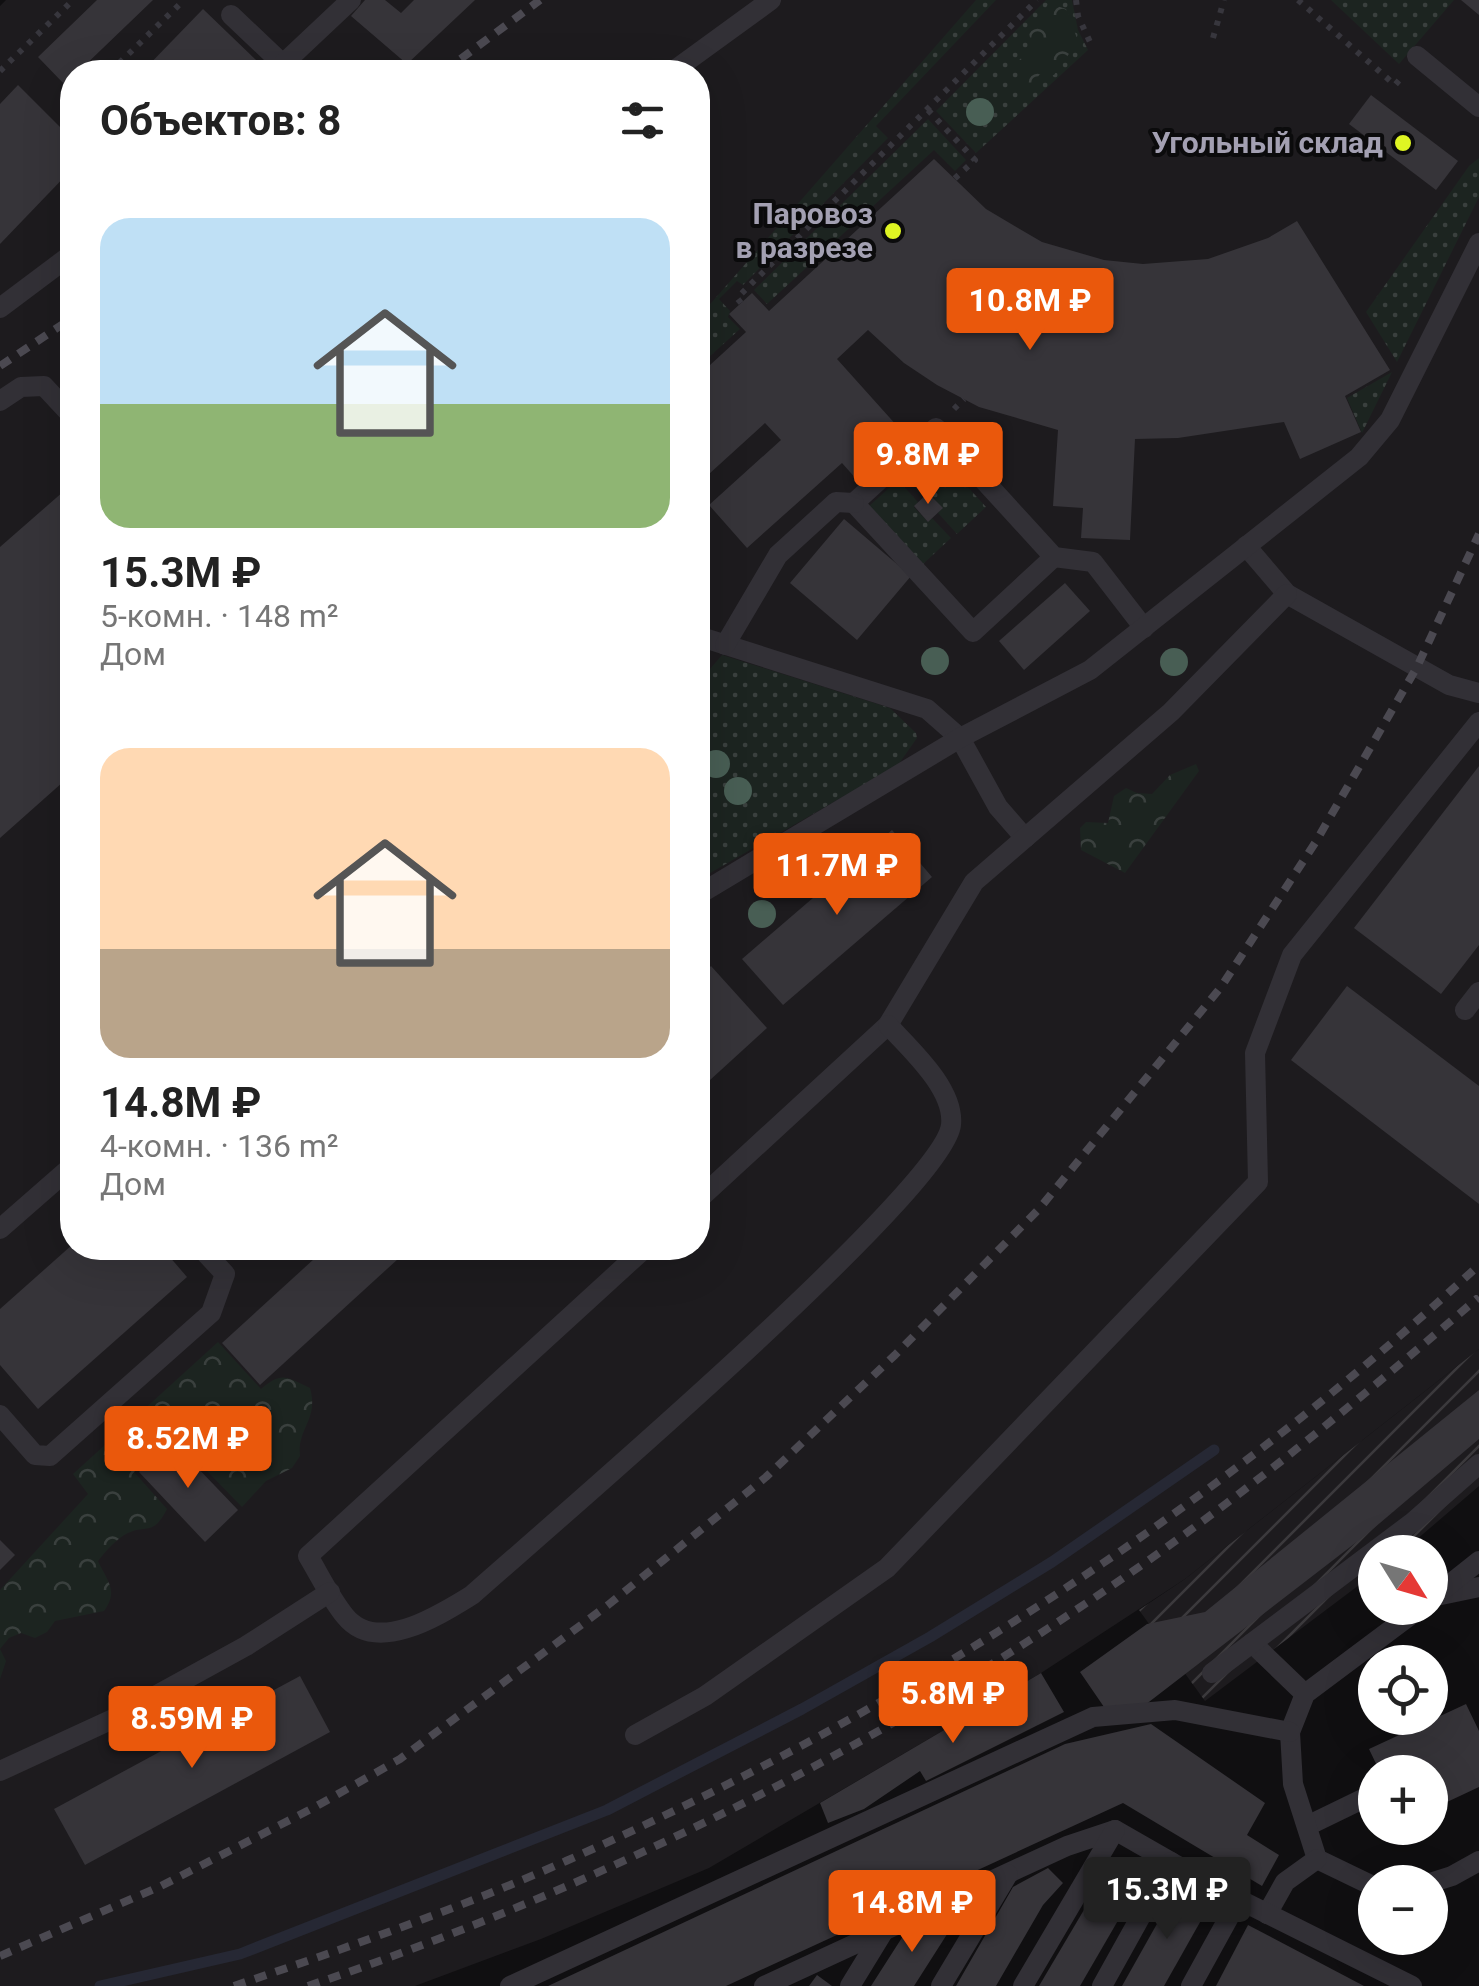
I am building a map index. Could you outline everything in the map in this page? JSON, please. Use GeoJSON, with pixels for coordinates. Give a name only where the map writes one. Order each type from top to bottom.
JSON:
{"type":"FeatureCollection","features":[{"type":"Feature","properties":{"kind":"lane"},"geometry":{"type":"LineString","coordinates":[[295,60],[351,0]]}},
{"type":"Feature","properties":{"kind":"lane"},"geometry":{"type":"LineString","coordinates":[[688,60],[771,0]]}},
{"type":"Feature","properties":{"kind":"lane"},"geometry":{"type":"LineString","coordinates":[[231,15],[279,60]]}},
{"type":"Feature","properties":{"kind":"lane"},"geometry":{"type":"LineString","coordinates":[[1418,56],[1479,107]]}},
{"type":"Feature","properties":{"kind":"lane"},"geometry":{"type":"LineString","coordinates":[[710,888],[960,738],[1090,670],[1376,440],[1390,420],[1479,244]]}},
{"type":"Feature","properties":{"kind":"lane"},"geometry":{"type":"LineString","coordinates":[[0,308],[60,263]]}},
{"type":"Feature","properties":{"kind":"lane"},"geometry":{"type":"LineString","coordinates":[[0,402],[21,387],[44,386],[60,403]]}},
{"type":"Feature","properties":{"kind":"lane"},"geometry":{"type":"LineString","coordinates":[[854,503],[936,428],[1054,557],[1092,562],[1144,628]]}},
{"type":"Feature","properties":{"kind":"lane"},"geometry":{"type":"LineString","coordinates":[[725,644],[778,555],[836,502],[854,503],[973,632],[1054,557]]}},
{"type":"Feature","properties":{"kind":"lane"},"geometry":{"type":"LineString","coordinates":[[1246,546],[1288,594],[1449,685],[1479,693]]}},
{"type":"Feature","properties":{"kind":"lane"},"geometry":{"type":"LineString","coordinates":[[710,1189],[888,1025],[974,882],[1171,712],[1288,594]]}},
{"type":"Feature","properties":{"kind":"lane"},"geometry":{"type":"LineString","coordinates":[[710,640],[926,709],[960,738],[998,807],[1025,838]]}},
{"type":"Feature","properties":{"kind":"lane"},"geometry":{"type":"LineString","coordinates":[[635,1735],[705,1696],[886,1568],[1258,1182],[1255,1052],[1292,955],[1479,722]]}},
{"type":"Feature","properties":{"kind":"lane"},"geometry":{"type":"LineString","coordinates":[[1466,1010],[1479,992]]}},
{"type":"Feature","properties":{"kind":"lane"},"geometry":{"type":"LineString","coordinates":[[632,1260],[308,1556],[346,1619],[372,1630],[395,1631],[425,1624],[472,1595],[772,1325],[898,1202],[939,1152],[951,1126],[950,1111],[936,1078],[888,1025]]}},
{"type":"Feature","properties":{"kind":"lane"},"geometry":{"type":"LineString","coordinates":[[0,1229],[60,1176]]}},
{"type":"Feature","properties":{"kind":"lane"},"geometry":{"type":"LineString","coordinates":[[0,1415],[36,1455],[50,1456],[212,1313],[224,1274],[212,1260]]}},
{"type":"Feature","properties":{"kind":"lane"},"geometry":{"type":"LineString","coordinates":[[1212,1674],[1413,1522],[1479,1464]]}},
{"type":"Feature","properties":{"kind":"lane"},"geometry":{"type":"LineString","coordinates":[[1448,1585],[1479,1561]]}},
{"type":"Feature","properties":{"kind":"lane"},"geometry":{"type":"LineString","coordinates":[[1448,1596],[1479,1587]]}},
{"type":"Feature","properties":{"kind":"lane"},"geometry":{"type":"LineString","coordinates":[[0,1770],[116,1718],[246,1646],[330,1592]]}},
{"type":"Feature","properties":{"kind":"lane"},"geometry":{"type":"LineString","coordinates":[[1358,1879],[1318,1859],[1293,1784],[1290,1732],[1304,1694],[1396,1625]]}},
{"type":"Feature","properties":{"kind":"lane"},"geometry":{"type":"LineString","coordinates":[[1252,1642],[1304,1694]]}},
{"type":"Feature","properties":{"kind":"lane"},"geometry":{"type":"LineString","coordinates":[[510,1986],[1093,1716],[1174,1710],[1290,1732]]}},
{"type":"Feature","properties":{"kind":"lane"},"geometry":{"type":"LineString","coordinates":[[1307,1826],[1358,1801]]}},
{"type":"Feature","properties":{"kind":"lane"},"geometry":{"type":"LineString","coordinates":[[1023,1986],[1114,1830]]}},
{"type":"Feature","properties":{"kind":"lane"},"geometry":{"type":"LineString","coordinates":[[764,1986],[1067,1846],[1114,1830],[1238,1900],[1412,1986]]}},
{"type":"Feature","properties":{"kind":"lane"},"geometry":{"type":"LineString","coordinates":[[1267,1914],[1286,1882],[1318,1859]]}},
{"type":"Feature","properties":{"kind":"lane"},"geometry":{"type":"LineString","coordinates":[[1448,1877],[1479,1861]]}},
{"type":"Feature","properties":{"kind":"lane"},"geometry":{"type":"LineString","coordinates":[[1102,1986],[1171,1862]]}},
{"type":"Feature","properties":{"kind":"lane"},"geometry":{"type":"LineString","coordinates":[[941,1986],[1008,1874]]}},
{"type":"Feature","properties":{"kind":"lane"},"geometry":{"type":"LineString","coordinates":[[1191,1986],[1238,1900]]}},
{"type":"Feature","properties":{"kind":"lane"},"geometry":{"type":"LineString","coordinates":[[850,1986],[884,1930]]}},
{"type":"Feature","properties":{"kind":"path"},"geometry":{"type":"LineString","coordinates":[[0,71],[73,0]]}},
{"type":"Feature","properties":{"kind":"path"},"geometry":{"type":"LineString","coordinates":[[122,60],[184,0]]}},
{"type":"Feature","properties":{"kind":"path"},"geometry":{"type":"LineString","coordinates":[[742,303],[738,298],[1037,0]]}},
{"type":"Feature","properties":{"kind":"path"},"geometry":{"type":"LineString","coordinates":[[1076,0],[1078,16],[1090,42]]}},
{"type":"Feature","properties":{"kind":"path"},"geometry":{"type":"LineString","coordinates":[[1213,38],[1224,0]]}},
{"type":"Feature","properties":{"kind":"path"},"geometry":{"type":"LineString","coordinates":[[1298,0],[1395,85],[1418,56]]}},
{"type":"Feature","properties":{"kind":"path"},"geometry":{"type":"LineString","coordinates":[[928,110],[975,160],[953,180]]}},
{"type":"Feature","properties":{"kind":"shaded area"},"geometry":{"type":"Polygon","coordinates":[[[6,0],[1479,0],[1479,1349],[1185,1579],[1041,1673],[709,1868],[541,1939],[415,1986],[0,1986],[0,6],[6,0]]]}},
{"type":"Feature","properties":{"kind":"shaded area"},"geometry":{"type":"Polygon","coordinates":[[[1479,1349],[1479,1486],[1422,1535],[1358,1535],[1358,1586],[1205,1701],[1139,1610],[1185,1579],[1479,1349]]]}},
{"type":"Feature","properties":{"kind":"green space"},"geometry":{"type":"Polygon","coordinates":[[[976,0],[996,0],[876,126],[888,138],[743,285],[737,281],[719,299],[740,329],[710,356],[710,304],[976,0]]]}},
{"type":"Feature","properties":{"kind":"green space"},"geometry":{"type":"Polygon","coordinates":[[[1046,0],[1072,0],[1078,30],[1088,50],[976,153],[936,111],[1046,0]]]}},
{"type":"Feature","properties":{"kind":"green space"},"geometry":{"type":"Polygon","coordinates":[[[1056,0],[1066,9],[1078,41],[1054,75],[1040,74],[1027,91],[1014,86],[1021,74],[1018,61],[1033,48],[1028,30],[1056,0]]]}},
{"type":"Feature","properties":{"kind":"green space"},"geometry":{"type":"Polygon","coordinates":[[[1331,0],[1454,0],[1399,64],[1331,0]]]}},
{"type":"Feature","properties":{"kind":"green space"},"geometry":{"type":"Polygon","coordinates":[[[928,119],[966,160],[955,171],[934,150],[767,304],[754,290],[928,119]]]}},
{"type":"Feature","properties":{"kind":"green space"},"geometry":{"type":"Polygon","coordinates":[[[1479,158],[1479,197],[1397,362],[1366,312],[1469,166],[1479,158]]]}},
{"type":"Feature","properties":{"kind":"green space"},"geometry":{"type":"Polygon","coordinates":[[[1392,372],[1362,433],[1347,398],[1392,372]]]}},
{"type":"Feature","properties":{"kind":"green space"},"geometry":{"type":"Polygon","coordinates":[[[934,450],[986,507],[957,534],[938,513],[942,508],[929,493],[924,497],[903,474],[934,450]]]}},
{"type":"Feature","properties":{"kind":"green space"},"geometry":{"type":"Polygon","coordinates":[[[898,480],[918,502],[914,507],[927,521],[932,518],[951,538],[922,565],[868,507],[898,480]]]}},
{"type":"Feature","properties":{"kind":"green space"},"geometry":{"type":"Polygon","coordinates":[[[722,655],[890,708],[917,738],[898,765],[710,873],[710,669],[722,655]]]}},
{"type":"Feature","properties":{"kind":"green space"},"geometry":{"type":"Polygon","coordinates":[[[1196,764],[1199,771],[1125,873],[1081,850],[1080,828],[1086,822],[1108,823],[1114,796],[1126,788],[1152,794],[1170,775],[1196,764]]]}},
{"type":"Feature","properties":{"kind":"green space"},"geometry":{"type":"Polygon","coordinates":[[[218,1342],[261,1389],[284,1378],[310,1388],[312,1408],[300,1456],[292,1468],[266,1481],[242,1507],[172,1435],[134,1472],[167,1509],[154,1526],[124,1535],[98,1561],[111,1591],[104,1611],[55,1621],[47,1632],[35,1638],[21,1633],[9,1638],[0,1649],[0,1590],[88,1494],[73,1474],[218,1342]]]}},
{"type":"Feature","properties":{"kind":"green space"},"geometry":{"type":"Polygon","coordinates":[[[0,1649],[6,1661],[0,1679],[0,1649]]]}},
{"type":"Feature","properties":{"kind":"building"},"geometry":{"type":"Polygon","coordinates":[[[97,0],[153,0],[90,60],[60,60],[60,80],[38,57],[97,0]]]}},
{"type":"Feature","properties":{"kind":"building"},"geometry":{"type":"Polygon","coordinates":[[[365,0],[385,0],[401,13],[414,0],[475,0],[411,60],[402,60],[351,16],[365,0]]]}},
{"type":"Feature","properties":{"kind":"building"},"geometry":{"type":"Polygon","coordinates":[[[1461,0],[1479,0],[1479,15],[1461,0]]]}},
{"type":"Feature","properties":{"kind":"building"},"geometry":{"type":"Polygon","coordinates":[[[203,9],[256,60],[154,60],[203,9]]]}},
{"type":"Feature","properties":{"kind":"building"},"geometry":{"type":"Polygon","coordinates":[[[18,85],[60,127],[60,182],[0,244],[0,104],[18,85]]]}},
{"type":"Feature","properties":{"kind":"building","name":"Угольный склад"},"geometry":{"type":"Polygon","coordinates":[[[1371,95],[1458,161],[1436,190],[1349,124],[1371,95]]]}},
{"type":"Feature","properties":{"kind":"building"},"geometry":{"type":"Polygon","coordinates":[[[934,159],[986,209],[1042,242],[1104,260],[1143,264],[1208,259],[1268,238],[1297,221],[1390,370],[1345,396],[1361,432],[1300,459],[1284,422],[1178,438],[1135,439],[1130,540],[1081,538],[1083,508],[1053,506],[1058,430],[979,407],[937,385],[904,363],[868,330],[837,359],[907,437],[858,481],[842,463],[747,548],[710,504],[781,440],[765,423],[710,473],[710,365],[746,332],[729,314],[752,293],[769,311],[934,159]]]}},
{"type":"Feature","properties":{"kind":"building"},"geometry":{"type":"Polygon","coordinates":[[[928,493],[943,508],[928,522],[914,506],[928,493]]]}},
{"type":"Feature","properties":{"kind":"building"},"geometry":{"type":"Polygon","coordinates":[[[60,494],[60,785],[0,838],[0,547],[60,494]]]}},
{"type":"Feature","properties":{"kind":"building"},"geometry":{"type":"Polygon","coordinates":[[[844,519],[911,576],[857,640],[790,583],[844,519]]]}},
{"type":"Feature","properties":{"kind":"building"},"geometry":{"type":"Polygon","coordinates":[[[1065,583],[1090,611],[1024,670],[999,641],[1065,583]]]}},
{"type":"Feature","properties":{"kind":"building"},"geometry":{"type":"Polygon","coordinates":[[[1479,766],[1479,945],[1441,994],[1354,928],[1479,766]]]}},
{"type":"Feature","properties":{"kind":"building"},"geometry":{"type":"Polygon","coordinates":[[[892,830],[932,877],[783,1005],[742,959],[892,830]]]}},
{"type":"Feature","properties":{"kind":"building"},"geometry":{"type":"Polygon","coordinates":[[[710,967],[767,1028],[710,1080],[710,967]]]}},
{"type":"Feature","properties":{"kind":"building"},"geometry":{"type":"Polygon","coordinates":[[[1347,986],[1479,1086],[1479,1204],[1291,1060],[1347,986]]]}},
{"type":"Feature","properties":{"kind":"building"},"geometry":{"type":"Polygon","coordinates":[[[60,1256],[60,1260],[172,1260],[187,1277],[38,1409],[0,1365],[0,1309],[60,1256]]]}},
{"type":"Feature","properties":{"kind":"building"},"geometry":{"type":"Polygon","coordinates":[[[313,1260],[397,1260],[260,1385],[222,1343],[313,1260]]]}},
{"type":"Feature","properties":{"kind":"building"},"geometry":{"type":"Polygon","coordinates":[[[1479,1390],[1479,1439],[1367,1534],[1358,1535],[1358,1541],[1145,1705],[1104,1707],[1080,1672],[1147,1624],[1205,1612],[1479,1390]]]}},
{"type":"Feature","properties":{"kind":"building"},"geometry":{"type":"Polygon","coordinates":[[[171,1440],[238,1510],[205,1542],[139,1472],[171,1440]]]}},
{"type":"Feature","properties":{"kind":"building"},"geometry":{"type":"Polygon","coordinates":[[[0,1540],[15,1555],[0,1570],[0,1540]]]}},
{"type":"Feature","properties":{"kind":"building"},"geometry":{"type":"Polygon","coordinates":[[[1041,1673],[1064,1712],[926,1781],[920,1771],[864,1809],[828,1823],[820,1803],[1041,1673]]]}},
{"type":"Feature","properties":{"kind":"building"},"geometry":{"type":"Polygon","coordinates":[[[300,1676],[330,1732],[85,1865],[54,1809],[300,1676]]]}},
{"type":"Feature","properties":{"kind":"building"},"geometry":{"type":"Polygon","coordinates":[[[1466,1704],[1479,1731],[1479,1787],[1448,1802],[1448,1755],[1372,1755],[1369,1749],[1399,1735],[1448,1735],[1448,1712],[1466,1704]]]}},
{"type":"Feature","properties":{"kind":"building"},"geometry":{"type":"Polygon","coordinates":[[[1151,1724],[1265,1803],[1247,1835],[1279,1855],[1262,1886],[1123,1803],[726,1986],[548,1986],[1065,1744],[1151,1724]]]}},
{"type":"Feature","properties":{"kind":"building"},"geometry":{"type":"Polygon","coordinates":[[[1114,1859],[1145,1874],[1080,1986],[1039,1986],[1114,1859]]]}},
{"type":"Feature","properties":{"kind":"building"},"geometry":{"type":"Polygon","coordinates":[[[1048,1868],[1063,1883],[1043,1905],[996,1986],[956,1986],[1013,1887],[1048,1868]]]}},
{"type":"Feature","properties":{"kind":"building"},"geometry":{"type":"Polygon","coordinates":[[[1176,1890],[1208,1908],[1164,1986],[1122,1986],[1176,1890]]]}},
{"type":"Feature","properties":{"kind":"building"},"geometry":{"type":"Polygon","coordinates":[[[933,1917],[951,1928],[914,1986],[871,1986],[912,1922],[925,1929],[933,1917]]]}},
{"type":"Feature","properties":{"kind":"building"},"geometry":{"type":"Polygon","coordinates":[[[1248,1925],[1364,1986],[1216,1986],[1248,1925]]]}},
{"type":"Feature","properties":{"kind":"building"},"geometry":{"type":"Polygon","coordinates":[[[817,1975],[832,1986],[809,1986],[817,1975]]]}},
{"type":"Feature","properties":{"kind":"waterway"},"geometry":{"type":"LineString","coordinates":[[100,1986],[240,1954],[607,1810],[802,1709],[930,1637],[1052,1562],[1214,1450]]}},
{"type":"Feature","properties":{"kind":"railway"},"geometry":{"type":"LineString","coordinates":[[459,60],[540,0]]}},
{"type":"Feature","properties":{"kind":"railway"},"geometry":{"type":"LineString","coordinates":[[0,366],[60,326]]}},
{"type":"Feature","properties":{"kind":"railway"},"geometry":{"type":"LineString","coordinates":[[0,1956],[161,1886],[400,1759],[608,1605],[766,1477],[895,1355],[1039,1209],[1221,987],[1315,843],[1417,667],[1479,534]]}},
{"type":"Feature","properties":{"kind":"railway"},"geometry":{"type":"LineString","coordinates":[[234,1986],[443,1912],[566,1861],[690,1803],[931,1673],[1161,1523],[1271,1442],[1479,1265]]}},
{"type":"Feature","properties":{"kind":"railway"},"geometry":{"type":"LineString","coordinates":[[308,1986],[423,1945],[651,1848],[763,1793],[981,1671],[1085,1604],[1223,1506],[1479,1297]]}},
{"type":"Feature","properties":{"kind":"place","name":"Угольный склад"},"geometry":{"type":"Point","coordinates":[1403,143]}},
{"type":"Feature","properties":{"kind":"place","name":"Паровоз в разрезе"},"geometry":{"type":"Point","coordinates":[893,231]}}]}
